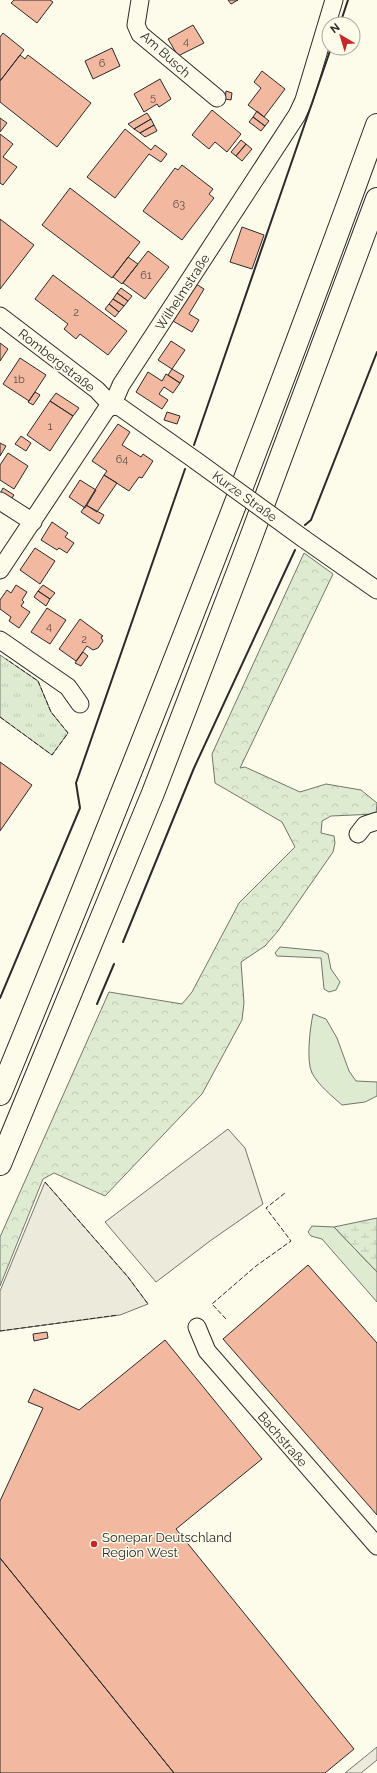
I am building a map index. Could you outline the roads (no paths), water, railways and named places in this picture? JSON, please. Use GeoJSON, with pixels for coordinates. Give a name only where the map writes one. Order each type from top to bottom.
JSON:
{"type":"FeatureCollection","features":[{"type":"Feature","properties":{"kind":"highway"},"geometry":{"type":"LineString","coordinates":[[0,1094],[138,755],[246,479],[377,125]]}},
{"type":"Feature","properties":{"kind":"highway"},"geometry":{"type":"LineString","coordinates":[[0,1164],[73,991],[159,779],[377,199]]}},
{"type":"Feature","properties":{"kind":"street","name":"Am Busch"},"geometry":{"type":"LineString","coordinates":[[140,0],[136,25],[140,34],[217,98]]}},
{"type":"Feature","properties":{"kind":"street","name":"Wilhelmstraße"},"geometry":{"type":"LineString","coordinates":[[0,570],[106,410],[112,406],[121,385],[301,109],[334,0]]}},
{"type":"Feature","properties":{"kind":"street","name":"Rombergstraße"},"geometry":{"type":"LineString","coordinates":[[0,316],[96,390],[112,406]]}},
{"type":"Feature","properties":{"kind":"street","name":"Kurze Straße"},"geometry":{"type":"LineString","coordinates":[[112,406],[120,407],[377,590]]}},
{"type":"Feature","properties":{"kind":"street"},"geometry":{"type":"LineString","coordinates":[[0,501],[33,522]]}},
{"type":"Feature","properties":{"kind":"street"},"geometry":{"type":"LineString","coordinates":[[0,640],[68,687],[80,704]]}},
{"type":"Feature","properties":{"kind":"street"},"geometry":{"type":"LineString","coordinates":[[358,834],[365,825],[377,821]]}},
{"type":"Feature","properties":{"kind":"street","name":"Bachstraße"},"geometry":{"type":"LineString","coordinates":[[197,1327],[207,1351],[377,1546]]}},
{"type":"Feature","properties":{"kind":"place","name":"Sonepar Deutschland Region West"},"geometry":{"type":"Point","coordinates":[94,1544]}}]}
